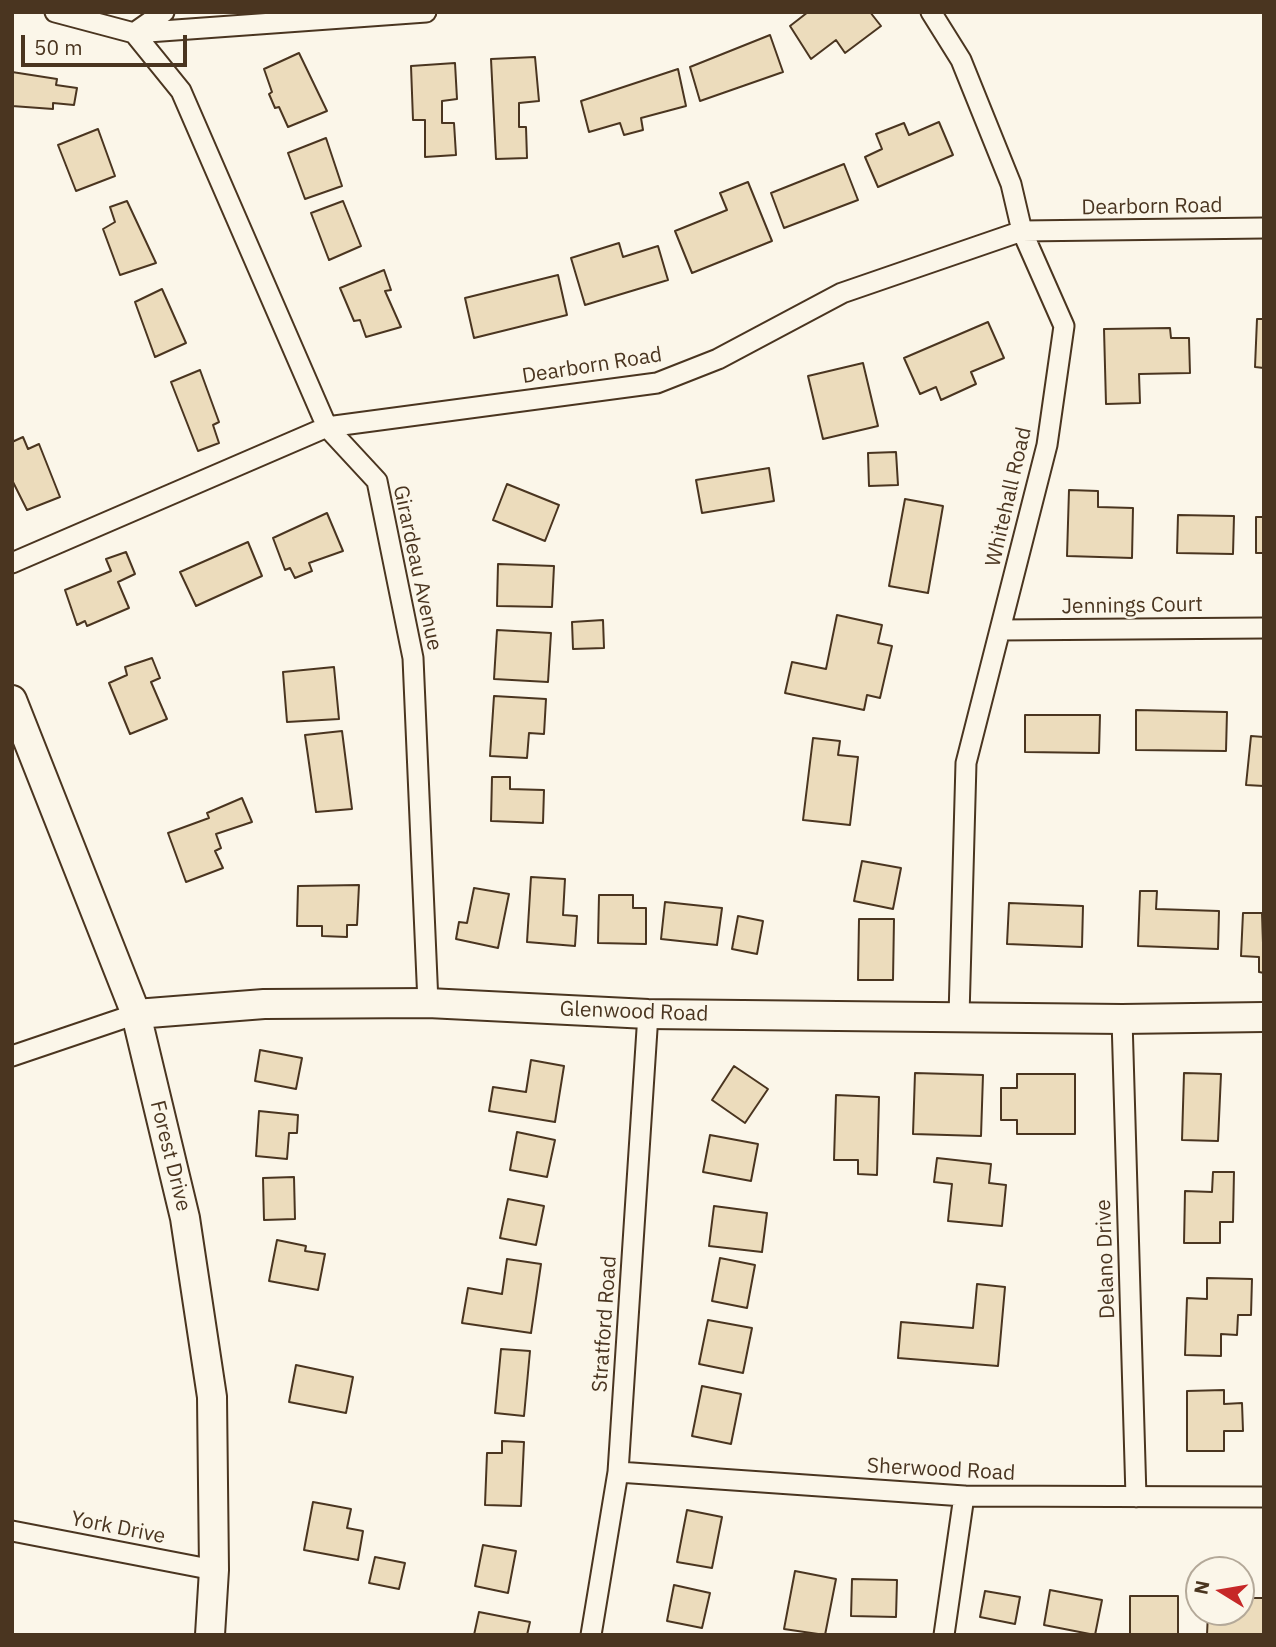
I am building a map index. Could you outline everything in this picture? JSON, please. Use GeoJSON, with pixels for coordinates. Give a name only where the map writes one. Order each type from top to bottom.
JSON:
{"type":"FeatureCollection","features":[{"type":"Feature","properties":{"kind":"street"},"geometry":{"type":"LineString","coordinates":[[55,12],[134,33],[426,12]]}},
{"type":"Feature","properties":{"kind":"street"},"geometry":{"type":"LineString","coordinates":[[134,33],[164,12]]}},
{"type":"Feature","properties":{"kind":"street","name":"Whitehall Road"},"geometry":{"type":"LineString","coordinates":[[931,12],[961,60],[1011,184],[1022,232],[1064,326],[1047,444],[967,763],[959,1016]]}},
{"type":"Feature","properties":{"kind":"street","name":"Girardeau Avenue"},"geometry":{"type":"LineString","coordinates":[[134,33],[181,91],[327,427],[377,481],[413,658],[428,1003]]}},
{"type":"Feature","properties":{"kind":"street","name":"Dearborn Road"},"geometry":{"type":"LineString","coordinates":[[12,564],[327,427],[657,383],[718,359],[842,293],[1022,232],[1264,228]]}},
{"type":"Feature","properties":{"kind":"street","name":"Jennings Court"},"geometry":{"type":"LineString","coordinates":[[1000,630],[1264,628]]}},
{"type":"Feature","properties":{"kind":"street","name":"Forest Drive"},"geometry":{"type":"LineString","coordinates":[[12,700],[136,1014],[185,1218],[212,1397],[214,1570],[210,1635]]}},
{"type":"Feature","properties":{"kind":"street","name":"Glenwood Road"},"geometry":{"type":"LineString","coordinates":[[12,1056],[136,1014],[264,1004],[428,1003],[648,1014],[1122,1019],[1264,1017]]}},
{"type":"Feature","properties":{"kind":"street","name":"Stratford Road"},"geometry":{"type":"LineString","coordinates":[[591,1635],[618,1472],[648,1014]]}},
{"type":"Feature","properties":{"kind":"street","name":"Delano Drive"},"geometry":{"type":"LineString","coordinates":[[1122,1019],[1136,1497]]}},
{"type":"Feature","properties":{"kind":"street","name":"Sherwood Road"},"geometry":{"type":"LineString","coordinates":[[618,1472],[964,1496],[1264,1497]]}},
{"type":"Feature","properties":{"kind":"street"},"geometry":{"type":"LineString","coordinates":[[944,1635],[964,1496]]}},
{"type":"Feature","properties":{"kind":"street","name":"York Drive"},"geometry":{"type":"LineString","coordinates":[[12,1531],[214,1570]]}},
{"type":"Feature","properties":{"kind":"building"},"geometry":{"type":"Polygon","coordinates":[[[808,12],[870,12],[881,26],[845,53],[836,40],[811,59],[790,26],[808,12]]]}},
{"type":"Feature","properties":{"kind":"building"},"geometry":{"type":"Polygon","coordinates":[[[770,35],[783,72],[700,101],[690,67],[770,35]]]}},
{"type":"Feature","properties":{"kind":"building"},"geometry":{"type":"Polygon","coordinates":[[[299,53],[327,111],[288,127],[279,107],[275,108],[269,94],[272,92],[264,69],[299,53]]]}},
{"type":"Feature","properties":{"kind":"building"},"geometry":{"type":"Polygon","coordinates":[[[535,57],[539,101],[519,103],[519,127],[526,127],[527,158],[496,159],[491,59],[535,57]]]}},
{"type":"Feature","properties":{"kind":"building"},"geometry":{"type":"Polygon","coordinates":[[[455,63],[457,99],[442,101],[442,123],[454,123],[456,155],[425,157],[425,120],[413,120],[411,66],[455,63]]]}},
{"type":"Feature","properties":{"kind":"building"},"geometry":{"type":"Polygon","coordinates":[[[678,69],[686,106],[641,118],[643,130],[624,135],[620,123],[589,132],[581,101],[678,69]]]}},
{"type":"Feature","properties":{"kind":"building"},"geometry":{"type":"Polygon","coordinates":[[[12,72],[57,79],[56,85],[77,88],[74,105],[53,103],[53,109],[12,106],[12,72]]]}},
{"type":"Feature","properties":{"kind":"building"},"geometry":{"type":"Polygon","coordinates":[[[939,122],[953,155],[878,187],[865,157],[882,149],[876,134],[904,123],[909,135],[939,122]]]}},
{"type":"Feature","properties":{"kind":"building"},"geometry":{"type":"Polygon","coordinates":[[[98,129],[115,176],[76,191],[58,145],[98,129]]]}},
{"type":"Feature","properties":{"kind":"building"},"geometry":{"type":"Polygon","coordinates":[[[326,138],[342,186],[305,199],[288,153],[326,138]]]}},
{"type":"Feature","properties":{"kind":"building"},"geometry":{"type":"Polygon","coordinates":[[[844,164],[858,200],[784,228],[771,193],[844,164]]]}},
{"type":"Feature","properties":{"kind":"building"},"geometry":{"type":"Polygon","coordinates":[[[748,182],[772,241],[692,273],[675,231],[727,210],[720,193],[748,182]]]}},
{"type":"Feature","properties":{"kind":"building"},"geometry":{"type":"Polygon","coordinates":[[[127,201],[156,263],[120,275],[103,229],[115,222],[110,207],[127,201]]]}},
{"type":"Feature","properties":{"kind":"building"},"geometry":{"type":"Polygon","coordinates":[[[343,201],[361,246],[329,260],[311,213],[343,201]]]}},
{"type":"Feature","properties":{"kind":"building"},"geometry":{"type":"Polygon","coordinates":[[[619,243],[623,257],[658,246],[668,280],[585,305],[571,258],[619,243]]]}},
{"type":"Feature","properties":{"kind":"building"},"geometry":{"type":"Polygon","coordinates":[[[384,270],[391,290],[385,291],[401,327],[366,337],[360,320],[354,321],[340,288],[384,270]]]}},
{"type":"Feature","properties":{"kind":"building"},"geometry":{"type":"Polygon","coordinates":[[[558,275],[567,315],[474,338],[465,298],[558,275]]]}},
{"type":"Feature","properties":{"kind":"building"},"geometry":{"type":"Polygon","coordinates":[[[162,289],[186,343],[155,357],[135,302],[162,289]]]}},
{"type":"Feature","properties":{"kind":"building"},"geometry":{"type":"Polygon","coordinates":[[[1257,319],[1264,319],[1264,368],[1255,367],[1257,319]]]}},
{"type":"Feature","properties":{"kind":"building"},"geometry":{"type":"Polygon","coordinates":[[[988,322],[1004,358],[971,372],[976,384],[941,400],[936,387],[920,394],[904,358],[988,322]]]}},
{"type":"Feature","properties":{"kind":"building"},"geometry":{"type":"Polygon","coordinates":[[[1170,328],[1171,338],[1189,338],[1190,373],[1139,374],[1140,403],[1106,404],[1104,329],[1170,328]]]}},
{"type":"Feature","properties":{"kind":"building"},"geometry":{"type":"Polygon","coordinates":[[[863,363],[878,426],[823,439],[808,376],[863,363]]]}},
{"type":"Feature","properties":{"kind":"building"},"geometry":{"type":"Polygon","coordinates":[[[200,370],[219,422],[213,425],[219,443],[198,451],[171,382],[200,370]]]}},
{"type":"Feature","properties":{"kind":"building"},"geometry":{"type":"Polygon","coordinates":[[[23,437],[28,449],[39,444],[60,497],[27,510],[12,480],[12,442],[23,437]]]}},
{"type":"Feature","properties":{"kind":"building"},"geometry":{"type":"Polygon","coordinates":[[[896,452],[898,485],[869,486],[868,453],[896,452]]]}},
{"type":"Feature","properties":{"kind":"building"},"geometry":{"type":"Polygon","coordinates":[[[769,468],[774,501],[702,513],[696,480],[769,468]]]}},
{"type":"Feature","properties":{"kind":"building"},"geometry":{"type":"Polygon","coordinates":[[[507,484],[559,505],[545,541],[493,520],[507,484]]]}},
{"type":"Feature","properties":{"kind":"building"},"geometry":{"type":"Polygon","coordinates":[[[1069,490],[1098,491],[1098,507],[1133,508],[1132,558],[1067,556],[1069,490]]]}},
{"type":"Feature","properties":{"kind":"building"},"geometry":{"type":"Polygon","coordinates":[[[905,499],[943,506],[928,593],[889,586],[905,499]]]}},
{"type":"Feature","properties":{"kind":"building"},"geometry":{"type":"Polygon","coordinates":[[[327,513],[343,551],[309,563],[312,571],[295,578],[290,568],[285,570],[273,538],[327,513]]]}},
{"type":"Feature","properties":{"kind":"building"},"geometry":{"type":"Polygon","coordinates":[[[1178,515],[1234,516],[1233,554],[1177,553],[1178,515]]]}},
{"type":"Feature","properties":{"kind":"building"},"geometry":{"type":"Polygon","coordinates":[[[1256,517],[1264,517],[1264,553],[1256,553],[1256,517]]]}},
{"type":"Feature","properties":{"kind":"building"},"geometry":{"type":"Polygon","coordinates":[[[248,542],[262,576],[196,606],[180,572],[248,542]]]}},
{"type":"Feature","properties":{"kind":"building"},"geometry":{"type":"Polygon","coordinates":[[[126,552],[135,574],[118,582],[129,608],[87,626],[85,621],[77,625],[65,590],[111,571],[106,559],[126,552]]]}},
{"type":"Feature","properties":{"kind":"building"},"geometry":{"type":"Polygon","coordinates":[[[498,564],[554,566],[552,607],[497,606],[498,564]]]}},
{"type":"Feature","properties":{"kind":"building"},"geometry":{"type":"Polygon","coordinates":[[[837,615],[882,625],[878,643],[892,646],[880,698],[867,695],[864,710],[785,693],[792,662],[826,669],[837,615]]]}},
{"type":"Feature","properties":{"kind":"building"},"geometry":{"type":"Polygon","coordinates":[[[603,620],[604,648],[573,649],[572,622],[603,620]]]}},
{"type":"Feature","properties":{"kind":"building"},"geometry":{"type":"Polygon","coordinates":[[[497,630],[551,633],[548,682],[494,679],[497,630]]]}},
{"type":"Feature","properties":{"kind":"building"},"geometry":{"type":"Polygon","coordinates":[[[152,658],[160,678],[151,682],[167,719],[130,734],[109,683],[127,675],[125,667],[152,658]]]}},
{"type":"Feature","properties":{"kind":"building"},"geometry":{"type":"Polygon","coordinates":[[[334,667],[339,719],[287,722],[283,672],[334,667]]]}},
{"type":"Feature","properties":{"kind":"building"},"geometry":{"type":"Polygon","coordinates":[[[494,696],[546,699],[544,734],[529,733],[527,758],[490,756],[494,696]]]}},
{"type":"Feature","properties":{"kind":"building"},"geometry":{"type":"Polygon","coordinates":[[[1136,710],[1227,712],[1226,751],[1136,750],[1136,710]]]}},
{"type":"Feature","properties":{"kind":"building"},"geometry":{"type":"Polygon","coordinates":[[[1025,715],[1100,715],[1099,753],[1025,752],[1025,715]]]}},
{"type":"Feature","properties":{"kind":"building"},"geometry":{"type":"Polygon","coordinates":[[[342,731],[352,809],[316,812],[305,735],[342,731]]]}},
{"type":"Feature","properties":{"kind":"building"},"geometry":{"type":"Polygon","coordinates":[[[1251,736],[1264,737],[1264,786],[1246,785],[1251,736]]]}},
{"type":"Feature","properties":{"kind":"building"},"geometry":{"type":"Polygon","coordinates":[[[813,738],[840,741],[838,755],[858,757],[850,825],[803,820],[813,738]]]}},
{"type":"Feature","properties":{"kind":"building"},"geometry":{"type":"Polygon","coordinates":[[[492,777],[510,777],[510,789],[544,790],[543,823],[491,821],[492,777]]]}},
{"type":"Feature","properties":{"kind":"building"},"geometry":{"type":"Polygon","coordinates":[[[242,798],[252,822],[216,834],[221,848],[215,851],[223,868],[186,882],[168,833],[209,818],[207,813],[242,798]]]}},
{"type":"Feature","properties":{"kind":"building"},"geometry":{"type":"Polygon","coordinates":[[[862,861],[901,868],[893,909],[854,901],[862,861]]]}},
{"type":"Feature","properties":{"kind":"building"},"geometry":{"type":"Polygon","coordinates":[[[531,877],[565,879],[563,915],[577,916],[575,946],[527,942],[531,877]]]}},
{"type":"Feature","properties":{"kind":"building"},"geometry":{"type":"Polygon","coordinates":[[[359,885],[357,925],[347,925],[347,937],[322,936],[322,926],[297,926],[298,886],[359,885]]]}},
{"type":"Feature","properties":{"kind":"building"},"geometry":{"type":"Polygon","coordinates":[[[474,888],[509,894],[498,948],[456,939],[459,922],[467,923],[474,888]]]}},
{"type":"Feature","properties":{"kind":"building"},"geometry":{"type":"Polygon","coordinates":[[[1140,891],[1157,891],[1156,909],[1219,911],[1218,949],[1138,946],[1140,891]]]}},
{"type":"Feature","properties":{"kind":"building"},"geometry":{"type":"Polygon","coordinates":[[[599,895],[633,895],[633,908],[646,908],[646,944],[598,943],[599,895]]]}},
{"type":"Feature","properties":{"kind":"building"},"geometry":{"type":"Polygon","coordinates":[[[665,902],[722,908],[717,945],[661,939],[665,902]]]}},
{"type":"Feature","properties":{"kind":"building"},"geometry":{"type":"Polygon","coordinates":[[[1009,903],[1083,906],[1082,947],[1007,944],[1009,903]]]}},
{"type":"Feature","properties":{"kind":"building"},"geometry":{"type":"Polygon","coordinates":[[[1243,913],[1262,913],[1264,973],[1259,972],[1259,957],[1241,956],[1243,913]]]}},
{"type":"Feature","properties":{"kind":"building"},"geometry":{"type":"Polygon","coordinates":[[[738,916],[763,921],[757,954],[732,949],[738,916]]]}},
{"type":"Feature","properties":{"kind":"building"},"geometry":{"type":"Polygon","coordinates":[[[859,919],[894,919],[893,980],[858,980],[859,919]]]}},
{"type":"Feature","properties":{"kind":"building"},"geometry":{"type":"Polygon","coordinates":[[[260,1050],[302,1058],[296,1089],[255,1081],[260,1050]]]}},
{"type":"Feature","properties":{"kind":"building"},"geometry":{"type":"Polygon","coordinates":[[[531,1060],[564,1066],[555,1122],[489,1111],[493,1087],[526,1092],[531,1060]]]}},
{"type":"Feature","properties":{"kind":"building"},"geometry":{"type":"Polygon","coordinates":[[[734,1066],[768,1089],[745,1123],[712,1100],[734,1066]]]}},
{"type":"Feature","properties":{"kind":"building"},"geometry":{"type":"Polygon","coordinates":[[[915,1073],[983,1075],[981,1136],[913,1134],[915,1073]]]}},
{"type":"Feature","properties":{"kind":"building"},"geometry":{"type":"Polygon","coordinates":[[[1184,1073],[1221,1074],[1218,1141],[1182,1140],[1184,1073]]]}},
{"type":"Feature","properties":{"kind":"building"},"geometry":{"type":"Polygon","coordinates":[[[1017,1074],[1075,1074],[1075,1134],[1017,1134],[1017,1120],[1001,1120],[1001,1088],[1017,1088],[1017,1074]]]}},
{"type":"Feature","properties":{"kind":"building"},"geometry":{"type":"Polygon","coordinates":[[[836,1095],[879,1097],[877,1175],[858,1174],[858,1160],[834,1160],[836,1095]]]}},
{"type":"Feature","properties":{"kind":"building"},"geometry":{"type":"Polygon","coordinates":[[[259,1111],[298,1115],[297,1133],[289,1133],[287,1159],[256,1156],[259,1111]]]}},
{"type":"Feature","properties":{"kind":"building"},"geometry":{"type":"Polygon","coordinates":[[[517,1132],[555,1140],[547,1177],[510,1170],[517,1132]]]}},
{"type":"Feature","properties":{"kind":"building"},"geometry":{"type":"Polygon","coordinates":[[[710,1135],[758,1144],[751,1181],[703,1172],[710,1135]]]}},
{"type":"Feature","properties":{"kind":"building"},"geometry":{"type":"Polygon","coordinates":[[[937,1158],[991,1164],[989,1183],[1006,1185],[1002,1226],[948,1221],[952,1184],[934,1182],[937,1158]]]}},
{"type":"Feature","properties":{"kind":"building"},"geometry":{"type":"Polygon","coordinates":[[[1213,1172],[1234,1172],[1233,1222],[1220,1222],[1220,1243],[1184,1243],[1185,1191],[1212,1192],[1213,1172]]]}},
{"type":"Feature","properties":{"kind":"building"},"geometry":{"type":"Polygon","coordinates":[[[294,1177],[295,1219],[264,1220],[263,1178],[294,1177]]]}},
{"type":"Feature","properties":{"kind":"building"},"geometry":{"type":"Polygon","coordinates":[[[508,1199],[544,1206],[536,1245],[500,1238],[508,1199]]]}},
{"type":"Feature","properties":{"kind":"building"},"geometry":{"type":"Polygon","coordinates":[[[714,1206],[767,1213],[762,1252],[709,1246],[714,1206]]]}},
{"type":"Feature","properties":{"kind":"building"},"geometry":{"type":"Polygon","coordinates":[[[277,1240],[306,1246],[305,1251],[325,1254],[318,1290],[269,1281],[277,1240]]]}},
{"type":"Feature","properties":{"kind":"building"},"geometry":{"type":"Polygon","coordinates":[[[720,1258],[755,1265],[747,1308],[712,1301],[720,1258]]]}},
{"type":"Feature","properties":{"kind":"building"},"geometry":{"type":"Polygon","coordinates":[[[507,1259],[541,1264],[531,1333],[462,1323],[468,1288],[502,1294],[507,1259]]]}},
{"type":"Feature","properties":{"kind":"building"},"geometry":{"type":"Polygon","coordinates":[[[1207,1278],[1252,1279],[1251,1315],[1238,1315],[1237,1335],[1221,1334],[1221,1356],[1185,1355],[1187,1298],[1207,1299],[1207,1278]]]}},
{"type":"Feature","properties":{"kind":"building"},"geometry":{"type":"Polygon","coordinates":[[[977,1284],[1005,1287],[998,1366],[898,1358],[901,1322],[973,1328],[977,1284]]]}},
{"type":"Feature","properties":{"kind":"building"},"geometry":{"type":"Polygon","coordinates":[[[708,1320],[752,1328],[743,1373],[699,1364],[708,1320]]]}},
{"type":"Feature","properties":{"kind":"building"},"geometry":{"type":"Polygon","coordinates":[[[501,1349],[530,1351],[524,1416],[495,1413],[501,1349]]]}},
{"type":"Feature","properties":{"kind":"building"},"geometry":{"type":"Polygon","coordinates":[[[296,1365],[353,1377],[346,1413],[289,1402],[296,1365]]]}},
{"type":"Feature","properties":{"kind":"building"},"geometry":{"type":"Polygon","coordinates":[[[702,1386],[741,1394],[731,1444],[692,1436],[702,1386]]]}},
{"type":"Feature","properties":{"kind":"building"},"geometry":{"type":"Polygon","coordinates":[[[1224,1390],[1224,1404],[1242,1403],[1243,1431],[1224,1431],[1224,1451],[1187,1451],[1187,1391],[1224,1390]]]}},
{"type":"Feature","properties":{"kind":"building"},"geometry":{"type":"Polygon","coordinates":[[[502,1441],[524,1442],[521,1506],[485,1505],[487,1453],[502,1453],[502,1441]]]}},
{"type":"Feature","properties":{"kind":"building"},"geometry":{"type":"Polygon","coordinates":[[[313,1502],[351,1509],[347,1528],[363,1531],[358,1560],[304,1550],[313,1502]]]}},
{"type":"Feature","properties":{"kind":"building"},"geometry":{"type":"Polygon","coordinates":[[[687,1510],[722,1517],[712,1568],[677,1562],[687,1510]]]}},
{"type":"Feature","properties":{"kind":"building"},"geometry":{"type":"Polygon","coordinates":[[[483,1545],[516,1551],[508,1593],[475,1586],[483,1545]]]}},
{"type":"Feature","properties":{"kind":"building"},"geometry":{"type":"Polygon","coordinates":[[[375,1557],[405,1563],[399,1589],[369,1583],[375,1557]]]}},
{"type":"Feature","properties":{"kind":"building"},"geometry":{"type":"Polygon","coordinates":[[[795,1571],[836,1579],[825,1635],[784,1629],[795,1571]]]}},
{"type":"Feature","properties":{"kind":"building"},"geometry":{"type":"Polygon","coordinates":[[[852,1579],[897,1580],[896,1617],[851,1616],[852,1579]]]}},
{"type":"Feature","properties":{"kind":"building"},"geometry":{"type":"Polygon","coordinates":[[[674,1585],[710,1593],[702,1628],[667,1621],[674,1585]]]}},
{"type":"Feature","properties":{"kind":"building"},"geometry":{"type":"Polygon","coordinates":[[[1050,1590],[1102,1600],[1095,1635],[1044,1625],[1050,1590]]]}},
{"type":"Feature","properties":{"kind":"building"},"geometry":{"type":"Polygon","coordinates":[[[985,1591],[1020,1597],[1015,1624],[980,1617],[985,1591]]]}},
{"type":"Feature","properties":{"kind":"building"},"geometry":{"type":"Polygon","coordinates":[[[1130,1596],[1178,1596],[1178,1635],[1130,1635],[1130,1596]]]}},
{"type":"Feature","properties":{"kind":"building"},"geometry":{"type":"Polygon","coordinates":[[[1255,1598],[1264,1598],[1264,1635],[1207,1635],[1207,1626],[1255,1626],[1255,1598]]]}},
{"type":"Feature","properties":{"kind":"building"},"geometry":{"type":"Polygon","coordinates":[[[479,1612],[530,1622],[527,1635],[474,1635],[479,1612]]]}}]}
